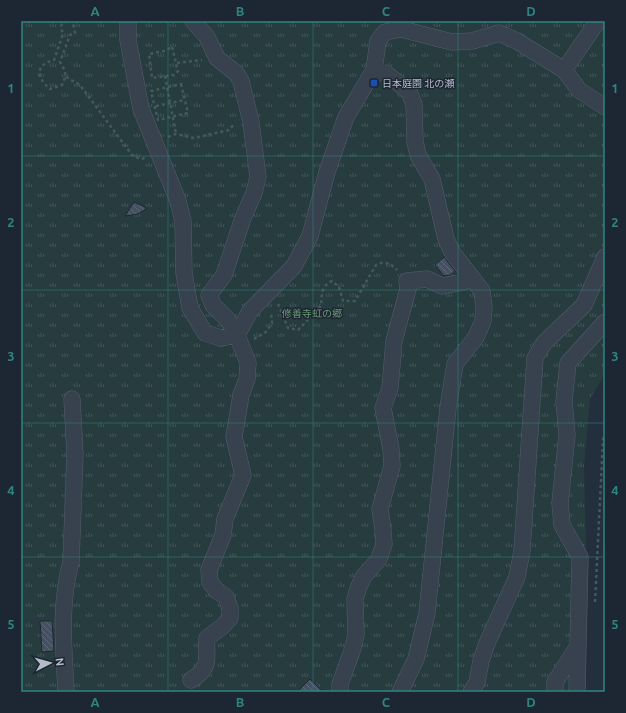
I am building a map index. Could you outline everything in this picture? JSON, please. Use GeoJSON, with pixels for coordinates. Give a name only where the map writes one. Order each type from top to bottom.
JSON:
{"type":"FeatureCollection","features":[{"type":"Feature","properties":{"kind":"street"},"geometry":{"type":"LineString","coordinates":[[128,21],[128,40],[148,107],[157,150],[178,201],[182,221],[184,273],[190,308],[205,333],[221,338],[237,335]]}},
{"type":"Feature","properties":{"kind":"street"},"geometry":{"type":"LineString","coordinates":[[191,680],[206,668],[208,659],[206,649],[207,638],[223,626],[230,618],[230,608],[226,597],[210,582],[208,570],[223,535],[225,518],[243,475],[234,438],[241,395],[247,380],[248,364],[237,335],[228,320],[213,305],[209,295],[224,275],[243,218],[254,193],[258,177],[256,158],[241,81],[236,73],[217,58],[207,37],[193,21]]}},
{"type":"Feature","properties":{"kind":"street"},"geometry":{"type":"LineString","coordinates":[[564,70],[598,21]]}},
{"type":"Feature","properties":{"kind":"street"},"geometry":{"type":"LineString","coordinates":[[237,335],[250,310],[294,266],[310,236],[327,172],[346,117],[374,70],[378,41],[385,32],[401,29],[452,42],[472,41],[499,33],[517,41],[564,70],[579,90],[605,107]]}},
{"type":"Feature","properties":{"kind":"street"},"geometry":{"type":"LineString","coordinates":[[374,70],[387,74],[409,92],[414,104],[415,142],[418,155],[432,179],[446,239],[452,252],[482,291],[484,307],[483,321],[476,337],[455,364],[448,408],[427,613],[416,659],[400,692]]}},
{"type":"Feature","properties":{"kind":"street"},"geometry":{"type":"LineString","coordinates":[[471,692],[477,682],[481,661],[487,643],[517,577],[522,552],[535,358],[544,343],[584,304],[605,257]]}},
{"type":"Feature","properties":{"kind":"street"},"geometry":{"type":"LineString","coordinates":[[340,692],[340,684],[356,635],[355,599],[364,576],[379,559],[384,544],[380,509],[392,466],[391,449],[383,408],[390,388],[394,341],[408,289],[408,281],[427,279],[442,286],[462,282],[470,276]]}},
{"type":"Feature","properties":{"kind":"street"},"geometry":{"type":"LineString","coordinates":[[577,692],[580,557],[562,525],[560,503],[567,435],[564,401],[568,363],[605,322]]}},
{"type":"Feature","properties":{"kind":"street"},"geometry":{"type":"LineString","coordinates":[[66,692],[62,628],[66,580],[71,562],[75,454],[72,399]]}},
{"type":"Feature","properties":{"kind":"street"},"geometry":{"type":"LineString","coordinates":[[555,692],[555,682],[578,646]]}},
{"type":"Feature","properties":{"kind":"path"},"geometry":{"type":"LineString","coordinates":[[67,21],[62,23],[60,27],[63,34],[54,60],[46,62],[40,68],[39,74],[41,80],[50,89],[62,85],[66,77],[65,70],[60,62],[70,36],[74,32],[74,21]]}},
{"type":"Feature","properties":{"kind":"path"},"geometry":{"type":"LineString","coordinates":[[172,47],[177,63],[178,71],[174,75],[152,78],[149,54],[164,51],[172,47]]}},
{"type":"Feature","properties":{"kind":"path"},"geometry":{"type":"LineString","coordinates":[[177,63],[217,58]]}},
{"type":"Feature","properties":{"kind":"path"},"geometry":{"type":"LineString","coordinates":[[165,76],[176,134]]}},
{"type":"Feature","properties":{"kind":"path"},"geometry":{"type":"LineString","coordinates":[[66,77],[80,85],[132,155],[140,159],[150,158],[165,143],[169,135],[176,134],[194,138],[229,130],[246,105]]}},
{"type":"Feature","properties":{"kind":"path"},"geometry":{"type":"LineString","coordinates":[[181,84],[188,113],[158,120],[148,107],[151,91],[167,87],[181,84]]}},
{"type":"Feature","properties":{"kind":"path"},"geometry":{"type":"LineString","coordinates":[[148,107],[185,100]]}},
{"type":"Feature","properties":{"kind":"path"},"geometry":{"type":"LineString","coordinates":[[273,304],[278,304],[280,307],[288,328],[298,330],[321,306],[322,288],[332,281],[339,287],[343,301],[349,302],[355,301],[376,265],[381,262],[392,265],[408,281]]}},
{"type":"Feature","properties":{"kind":"path"},"geometry":{"type":"LineString","coordinates":[[237,335],[247,340],[257,338],[266,332],[272,324],[270,308]]}},
{"type":"Feature","properties":{"kind":"green space","name":"修善寺虹の郷"},"geometry":{"type":"Polygon","coordinates":[[[21,21],[605,21],[605,374],[590,399],[584,466],[586,551],[586,692],[21,692],[21,21]]]}},
{"type":"Feature","properties":{"kind":"building"},"geometry":{"type":"Polygon","coordinates":[[[134,202],[147,208],[138,214],[125,216],[134,202]]]}},
{"type":"Feature","properties":{"kind":"building"},"geometry":{"type":"Polygon","coordinates":[[[444,257],[455,271],[450,275],[444,276],[435,265],[444,257]]]}},
{"type":"Feature","properties":{"kind":"building"},"geometry":{"type":"Polygon","coordinates":[[[40,621],[52,621],[54,651],[42,652],[40,621]]]}},
{"type":"Feature","properties":{"kind":"building"},"geometry":{"type":"Polygon","coordinates":[[[310,679],[323,692],[297,692],[310,679]]]}},
{"type":"Feature","properties":{"kind":"place","name":"日本庭園 北の瀬"},"geometry":{"type":"Point","coordinates":[374,83]}}]}
